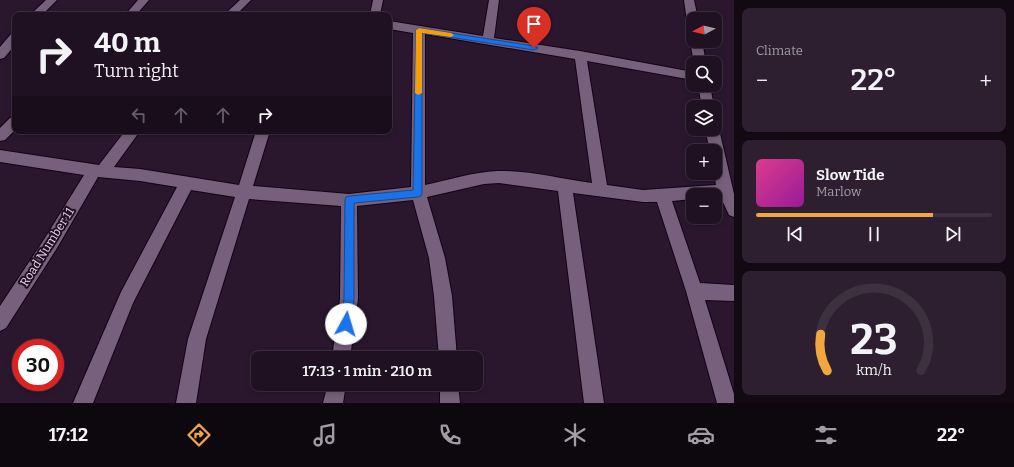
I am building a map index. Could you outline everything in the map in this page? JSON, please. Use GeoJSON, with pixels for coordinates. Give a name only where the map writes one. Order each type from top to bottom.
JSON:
{"type":"FeatureCollection","features":[{"type":"Feature","properties":{"kind":"street"},"geometry":{"type":"LineString","coordinates":[[38,12],[52,0]]}},
{"type":"Feature","properties":{"kind":"street"},"geometry":{"type":"LineString","coordinates":[[133,12],[144,0]]}},
{"type":"Feature","properties":{"kind":"street"},"geometry":{"type":"LineString","coordinates":[[232,12],[246,0]]}},
{"type":"Feature","properties":{"kind":"street"},"geometry":{"type":"LineString","coordinates":[[376,12],[378,0]]}},
{"type":"Feature","properties":{"kind":"street"},"geometry":{"type":"LineString","coordinates":[[488,41],[494,0]]}},
{"type":"Feature","properties":{"kind":"street"},"geometry":{"type":"LineString","coordinates":[[689,0],[691,12]]}},
{"type":"Feature","properties":{"kind":"street"},"geometry":{"type":"LineString","coordinates":[[392,26],[580,55],[686,75]]}},
{"type":"Feature","properties":{"kind":"street"},"geometry":{"type":"LineString","coordinates":[[419,30],[418,193],[437,258],[443,296],[447,351]]}},
{"type":"Feature","properties":{"kind":"street"},"geometry":{"type":"LineString","coordinates":[[0,55],[12,41]]}},
{"type":"Feature","properties":{"kind":"street"},"geometry":{"type":"LineString","coordinates":[[580,55],[600,192]]}},
{"type":"Feature","properties":{"kind":"street"},"geometry":{"type":"LineString","coordinates":[[0,136],[12,125]]}},
{"type":"Feature","properties":{"kind":"street","name":"Road Number 11"},"geometry":{"type":"LineString","coordinates":[[0,322],[98,172],[130,134]]}},
{"type":"Feature","properties":{"kind":"street"},"geometry":{"type":"LineString","coordinates":[[186,403],[197,339],[261,134]]}},
{"type":"Feature","properties":{"kind":"street"},"geometry":{"type":"LineString","coordinates":[[713,136],[725,191],[734,210]]}},
{"type":"Feature","properties":{"kind":"street"},"geometry":{"type":"LineString","coordinates":[[0,156],[98,172],[140,175],[243,192],[350,200],[418,193],[484,178],[500,177],[516,178],[600,192],[643,196],[663,196],[725,191]]}},
{"type":"Feature","properties":{"kind":"street"},"geometry":{"type":"LineString","coordinates":[[83,403],[127,298],[187,182]]}},
{"type":"Feature","properties":{"kind":"street"},"geometry":{"type":"LineString","coordinates":[[565,186],[594,403]]}},
{"type":"Feature","properties":{"kind":"street"},"geometry":{"type":"LineString","coordinates":[[663,196],[694,291],[727,403]]}},
{"type":"Feature","properties":{"kind":"street"},"geometry":{"type":"LineString","coordinates":[[342,351],[349,299],[350,200]]}},
{"type":"Feature","properties":{"kind":"street"},"geometry":{"type":"LineString","coordinates":[[694,291],[734,293]]}},
{"type":"Feature","properties":{"kind":"street"},"geometry":{"type":"LineString","coordinates":[[333,403],[336,391]]}},
{"type":"Feature","properties":{"kind":"street"},"geometry":{"type":"LineString","coordinates":[[450,391],[450,403]]}},
{"type":"Feature","properties":{"kind":"slow traffic"},"geometry":{"type":"LineString","coordinates":[[418,93],[419,30],[451,35]]}},
{"type":"Feature","properties":{"kind":"route"},"geometry":{"type":"LineString","coordinates":[[346,324],[349,299],[350,200],[418,193],[419,30],[534,48]]}}]}
